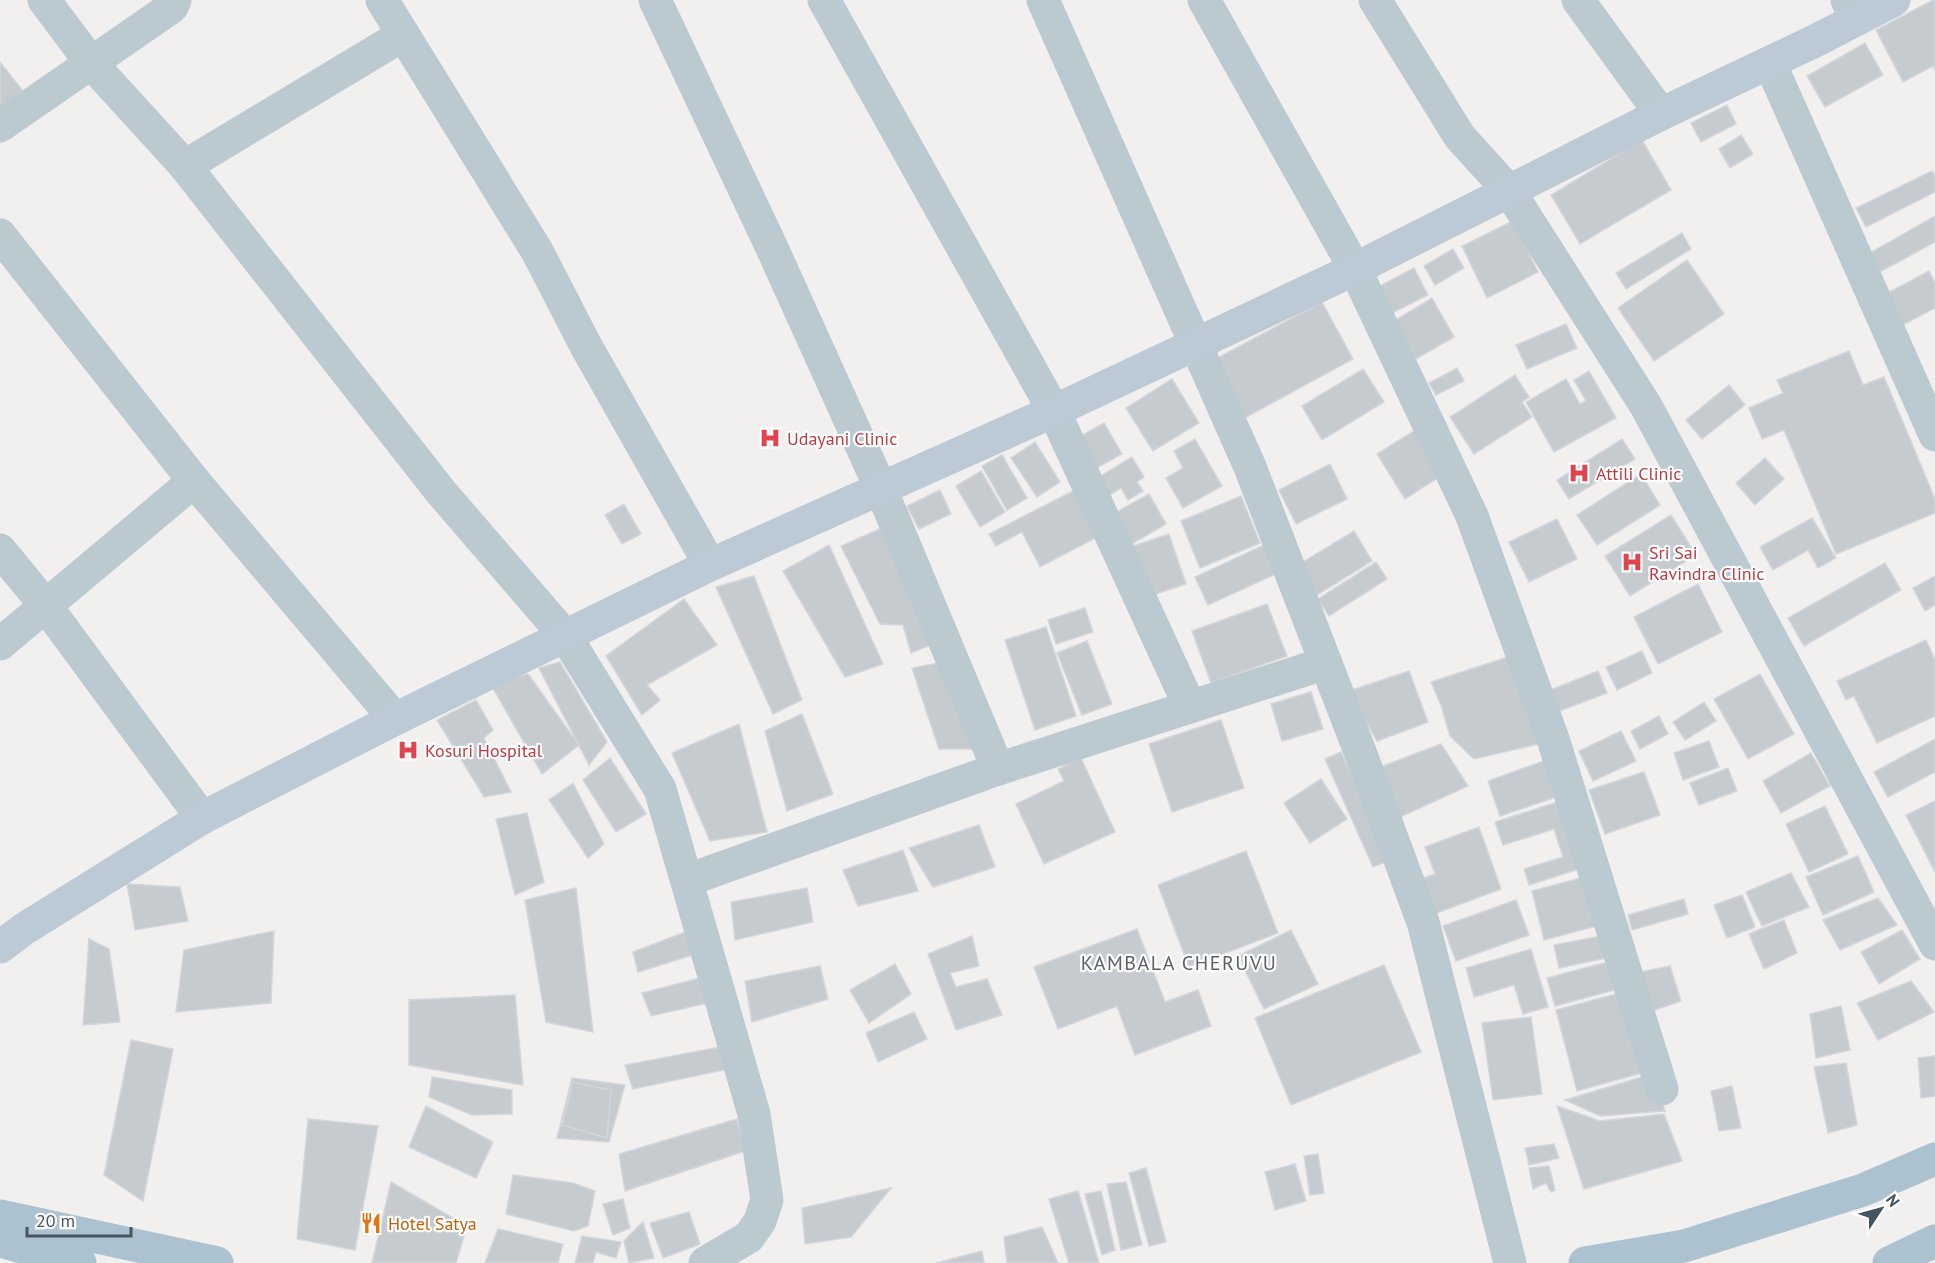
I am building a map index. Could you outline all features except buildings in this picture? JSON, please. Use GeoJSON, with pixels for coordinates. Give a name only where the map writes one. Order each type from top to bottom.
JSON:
{"type":"FeatureCollection","features":[{"type":"Feature","properties":{"kind":"main road"},"geometry":{"type":"LineString","coordinates":[[1586,1263],[1684,1246],[1863,1190],[1935,1160]]}},
{"type":"Feature","properties":{"kind":"main road"},"geometry":{"type":"LineString","coordinates":[[0,1216],[217,1263]]}},
{"type":"Feature","properties":{"kind":"main road"},"geometry":{"type":"LineString","coordinates":[[0,1241],[80,1263]]}},
{"type":"Feature","properties":{"kind":"main road"},"geometry":{"type":"LineString","coordinates":[[1889,1263],[1935,1241]]}},
{"type":"Feature","properties":{"kind":"street"},"geometry":{"type":"LineString","coordinates":[[44,0],[92,64],[185,166],[441,492],[566,637],[660,789],[754,1114],[767,1200],[760,1221],[749,1237],[705,1263]]}},
{"type":"Feature","properties":{"kind":"street"},"geometry":{"type":"LineString","coordinates":[[0,126],[172,7],[175,0]]}},
{"type":"Feature","properties":{"kind":"street"},"geometry":{"type":"LineString","coordinates":[[382,0],[537,251],[586,346],[710,565]]}},
{"type":"Feature","properties":{"kind":"street"},"geometry":{"type":"LineString","coordinates":[[655,0],[772,248],[881,489],[999,769]]}},
{"type":"Feature","properties":{"kind":"street"},"geometry":{"type":"LineString","coordinates":[[825,0],[1054,411],[1190,707]]}},
{"type":"Feature","properties":{"kind":"street"},"geometry":{"type":"LineString","coordinates":[[1043,0],[1250,467],[1423,922],[1510,1263]]}},
{"type":"Feature","properties":{"kind":"street"},"geometry":{"type":"LineString","coordinates":[[1204,0],[1355,269],[1472,516],[1554,742],[1662,1089]]}},
{"type":"Feature","properties":{"kind":"street"},"geometry":{"type":"LineString","coordinates":[[1375,0],[1460,137],[1510,192],[1646,406],[1935,944]]}},
{"type":"Feature","properties":{"kind":"street"},"geometry":{"type":"LineString","coordinates":[[1578,0],[1661,114]]}},
{"type":"Feature","properties":{"kind":"street"},"geometry":{"type":"LineString","coordinates":[[0,947],[24,929],[202,819],[395,719],[710,565],[1054,411],[1355,269],[1661,114],[1770,63],[1852,10],[1894,0]]}},
{"type":"Feature","properties":{"kind":"street"},"geometry":{"type":"LineString","coordinates":[[185,166],[403,35]]}},
{"type":"Feature","properties":{"kind":"street"},"geometry":{"type":"LineString","coordinates":[[1770,63],[1935,435]]}},
{"type":"Feature","properties":{"kind":"street"},"geometry":{"type":"LineString","coordinates":[[0,235],[194,481],[395,719]]}},
{"type":"Feature","properties":{"kind":"street"},"geometry":{"type":"LineString","coordinates":[[0,644],[194,481]]}},
{"type":"Feature","properties":{"kind":"street"},"geometry":{"type":"LineString","coordinates":[[0,550],[46,606],[202,819]]}},
{"type":"Feature","properties":{"kind":"street"},"geometry":{"type":"LineString","coordinates":[[688,880],[999,769],[1326,663]]}},
{"type":"Feature","properties":{"kind":"place","name":"Udayani Clinic"},"geometry":{"type":"Point","coordinates":[770,438]}},
{"type":"Feature","properties":{"kind":"place","name":"Attili Clinic"},"geometry":{"type":"Point","coordinates":[1579,473]}},
{"type":"Feature","properties":{"kind":"place","name":"Sri Sai Ravindra Clinic"},"geometry":{"type":"Point","coordinates":[1632,562]}},
{"type":"Feature","properties":{"kind":"place","name":"Kosuri Hospital"},"geometry":{"type":"Point","coordinates":[408,750]}},
{"type":"Feature","properties":{"kind":"place","name":"Hotel Satya"},"geometry":{"type":"Point","coordinates":[371,1223]}},
{"type":"Feature","properties":{"kind":"district","name":"KAMBALA CHERUVU"},"geometry":{"type":"Point","coordinates":[1179,963]}}]}
